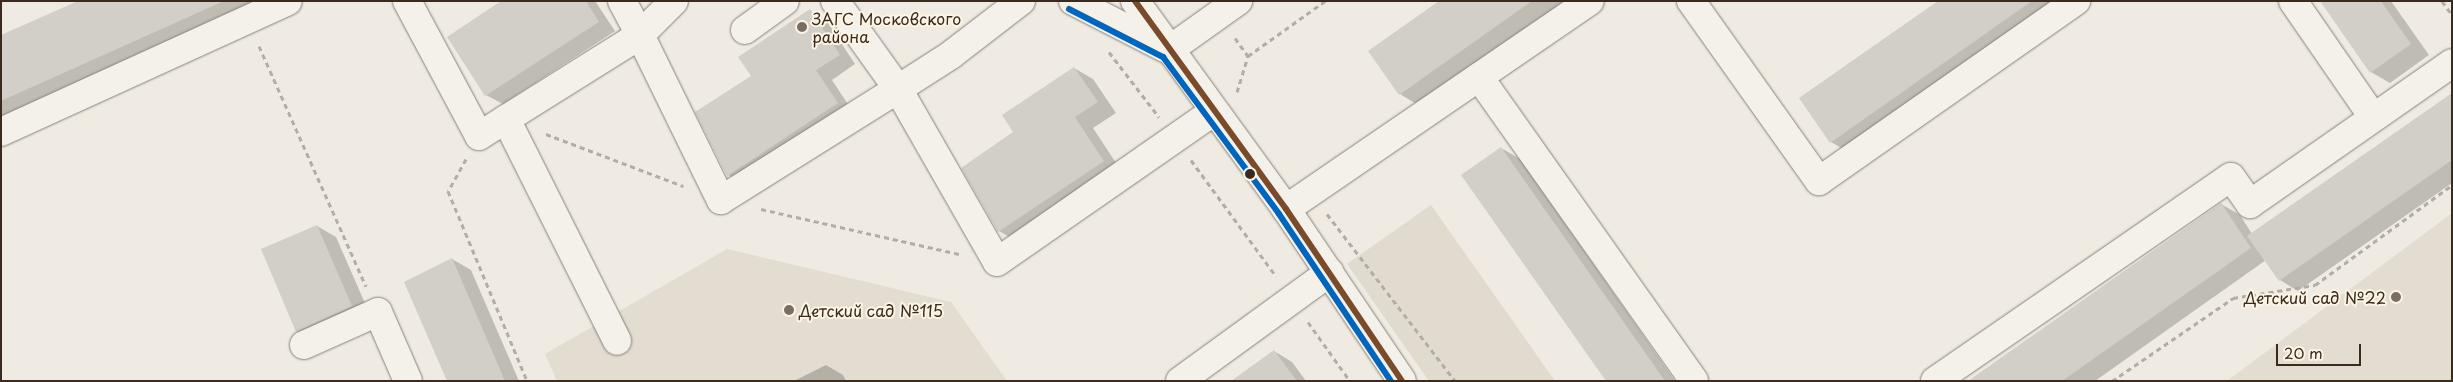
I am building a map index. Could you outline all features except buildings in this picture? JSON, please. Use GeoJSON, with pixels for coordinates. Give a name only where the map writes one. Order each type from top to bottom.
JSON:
{"type":"FeatureCollection","features":[{"type":"Feature","properties":{"kind":"street"},"geometry":{"type":"LineString","coordinates":[[1,132],[246,18],[288,1]]}},
{"type":"Feature","properties":{"kind":"street"},"geometry":{"type":"LineString","coordinates":[[407,1],[479,136],[640,35],[674,1]]}},
{"type":"Feature","properties":{"kind":"street"},"geometry":{"type":"LineString","coordinates":[[622,1],[721,200],[951,55],[1020,1]]}},
{"type":"Feature","properties":{"kind":"street"},"geometry":{"type":"LineString","coordinates":[[745,30],[785,1]]}},
{"type":"Feature","properties":{"kind":"street"},"geometry":{"type":"LineString","coordinates":[[835,1],[898,88],[996,262],[1213,112]]}},
{"type":"Feature","properties":{"kind":"street"},"geometry":{"type":"LineString","coordinates":[[1073,1],[1169,50]]}},
{"type":"Feature","properties":{"kind":"street"},"geometry":{"type":"LineString","coordinates":[[1135,1],[1213,112],[1286,209],[1402,381]]}},
{"type":"Feature","properties":{"kind":"street"},"geometry":{"type":"LineString","coordinates":[[1169,50],[1238,1]]}},
{"type":"Feature","properties":{"kind":"street"},"geometry":{"type":"LineString","coordinates":[[1286,209],[1590,1]]}},
{"type":"Feature","properties":{"kind":"street"},"geometry":{"type":"LineString","coordinates":[[1692,1],[1819,181],[2076,1]]}},
{"type":"Feature","properties":{"kind":"street"},"geometry":{"type":"LineString","coordinates":[[2293,1],[2373,117]]}},
{"type":"Feature","properties":{"kind":"street"},"geometry":{"type":"LineString","coordinates":[[1935,381],[2231,177],[2250,204],[2452,63]]}},
{"type":"Feature","properties":{"kind":"street"},"geometry":{"type":"LineString","coordinates":[[1479,77],[1694,381]]}},
{"type":"Feature","properties":{"kind":"street"},"geometry":{"type":"LineString","coordinates":[[506,119],[617,341]]}},
{"type":"Feature","properties":{"kind":"street"},"geometry":{"type":"LineString","coordinates":[[1180,381],[1291,298],[1330,272]]}},
{"type":"Feature","properties":{"kind":"street"},"geometry":{"type":"LineString","coordinates":[[304,345],[378,312],[408,381]]}},
{"type":"Feature","properties":{"kind":"path"},"geometry":{"type":"LineString","coordinates":[[1248,56],[1325,1]]}},
{"type":"Feature","properties":{"kind":"path"},"geometry":{"type":"LineString","coordinates":[[2442,1],[2452,15]]}},
{"type":"Feature","properties":{"kind":"path"},"geometry":{"type":"LineString","coordinates":[[246,18],[378,312]]}},
{"type":"Feature","properties":{"kind":"path"},"geometry":{"type":"LineString","coordinates":[[1107,49],[1175,138],[1350,381]]}},
{"type":"Feature","properties":{"kind":"path"},"geometry":{"type":"LineString","coordinates":[[1236,94],[1242,101]]}},
{"type":"Feature","properties":{"kind":"path"},"geometry":{"type":"LineString","coordinates":[[479,136],[448,191],[527,381]]}},
{"type":"Feature","properties":{"kind":"path"},"geometry":{"type":"LineString","coordinates":[[2112,381],[2233,298],[2315,285],[2452,185]]}},
{"type":"Feature","properties":{"kind":"path"},"geometry":{"type":"LineString","coordinates":[[1310,192],[1455,381]]}},
{"type":"Feature","properties":{"kind":"shaded area"},"geometry":{"type":"Polygon","coordinates":[[[1431,205],[1555,381],[1429,381],[1347,264],[1431,205]]]}},
{"type":"Feature","properties":{"kind":"shaded area","name":"Детский сад №22"},"geometry":{"type":"Polygon","coordinates":[[[2452,213],[2452,381],[2227,381],[2452,213]]]}},
{"type":"Feature","properties":{"kind":"shaded area","name":"Детский сад №115"},"geometry":{"type":"Polygon","coordinates":[[[727,249],[951,302],[1007,381],[557,381],[545,354],[727,249]]]}},
{"type":"Feature","properties":{"kind":"transit line"},"geometry":{"type":"LineString","coordinates":[[1135,1],[1286,209],[1402,381]]}},
{"type":"Feature","properties":{"kind":"transit line"},"geometry":{"type":"LineString","coordinates":[[1069,9],[1163,57],[1279,214],[1391,381]]}},
{"type":"Feature","properties":{"kind":"place","name":"ЗАГС Московского района"},"geometry":{"type":"Point","coordinates":[802,27]}},
{"type":"Feature","properties":{"kind":"place","name":"Детский сад №22"},"geometry":{"type":"Point","coordinates":[2396,297]}},
{"type":"Feature","properties":{"kind":"place","name":"Детский сад №115"},"geometry":{"type":"Point","coordinates":[789,310]}}]}
